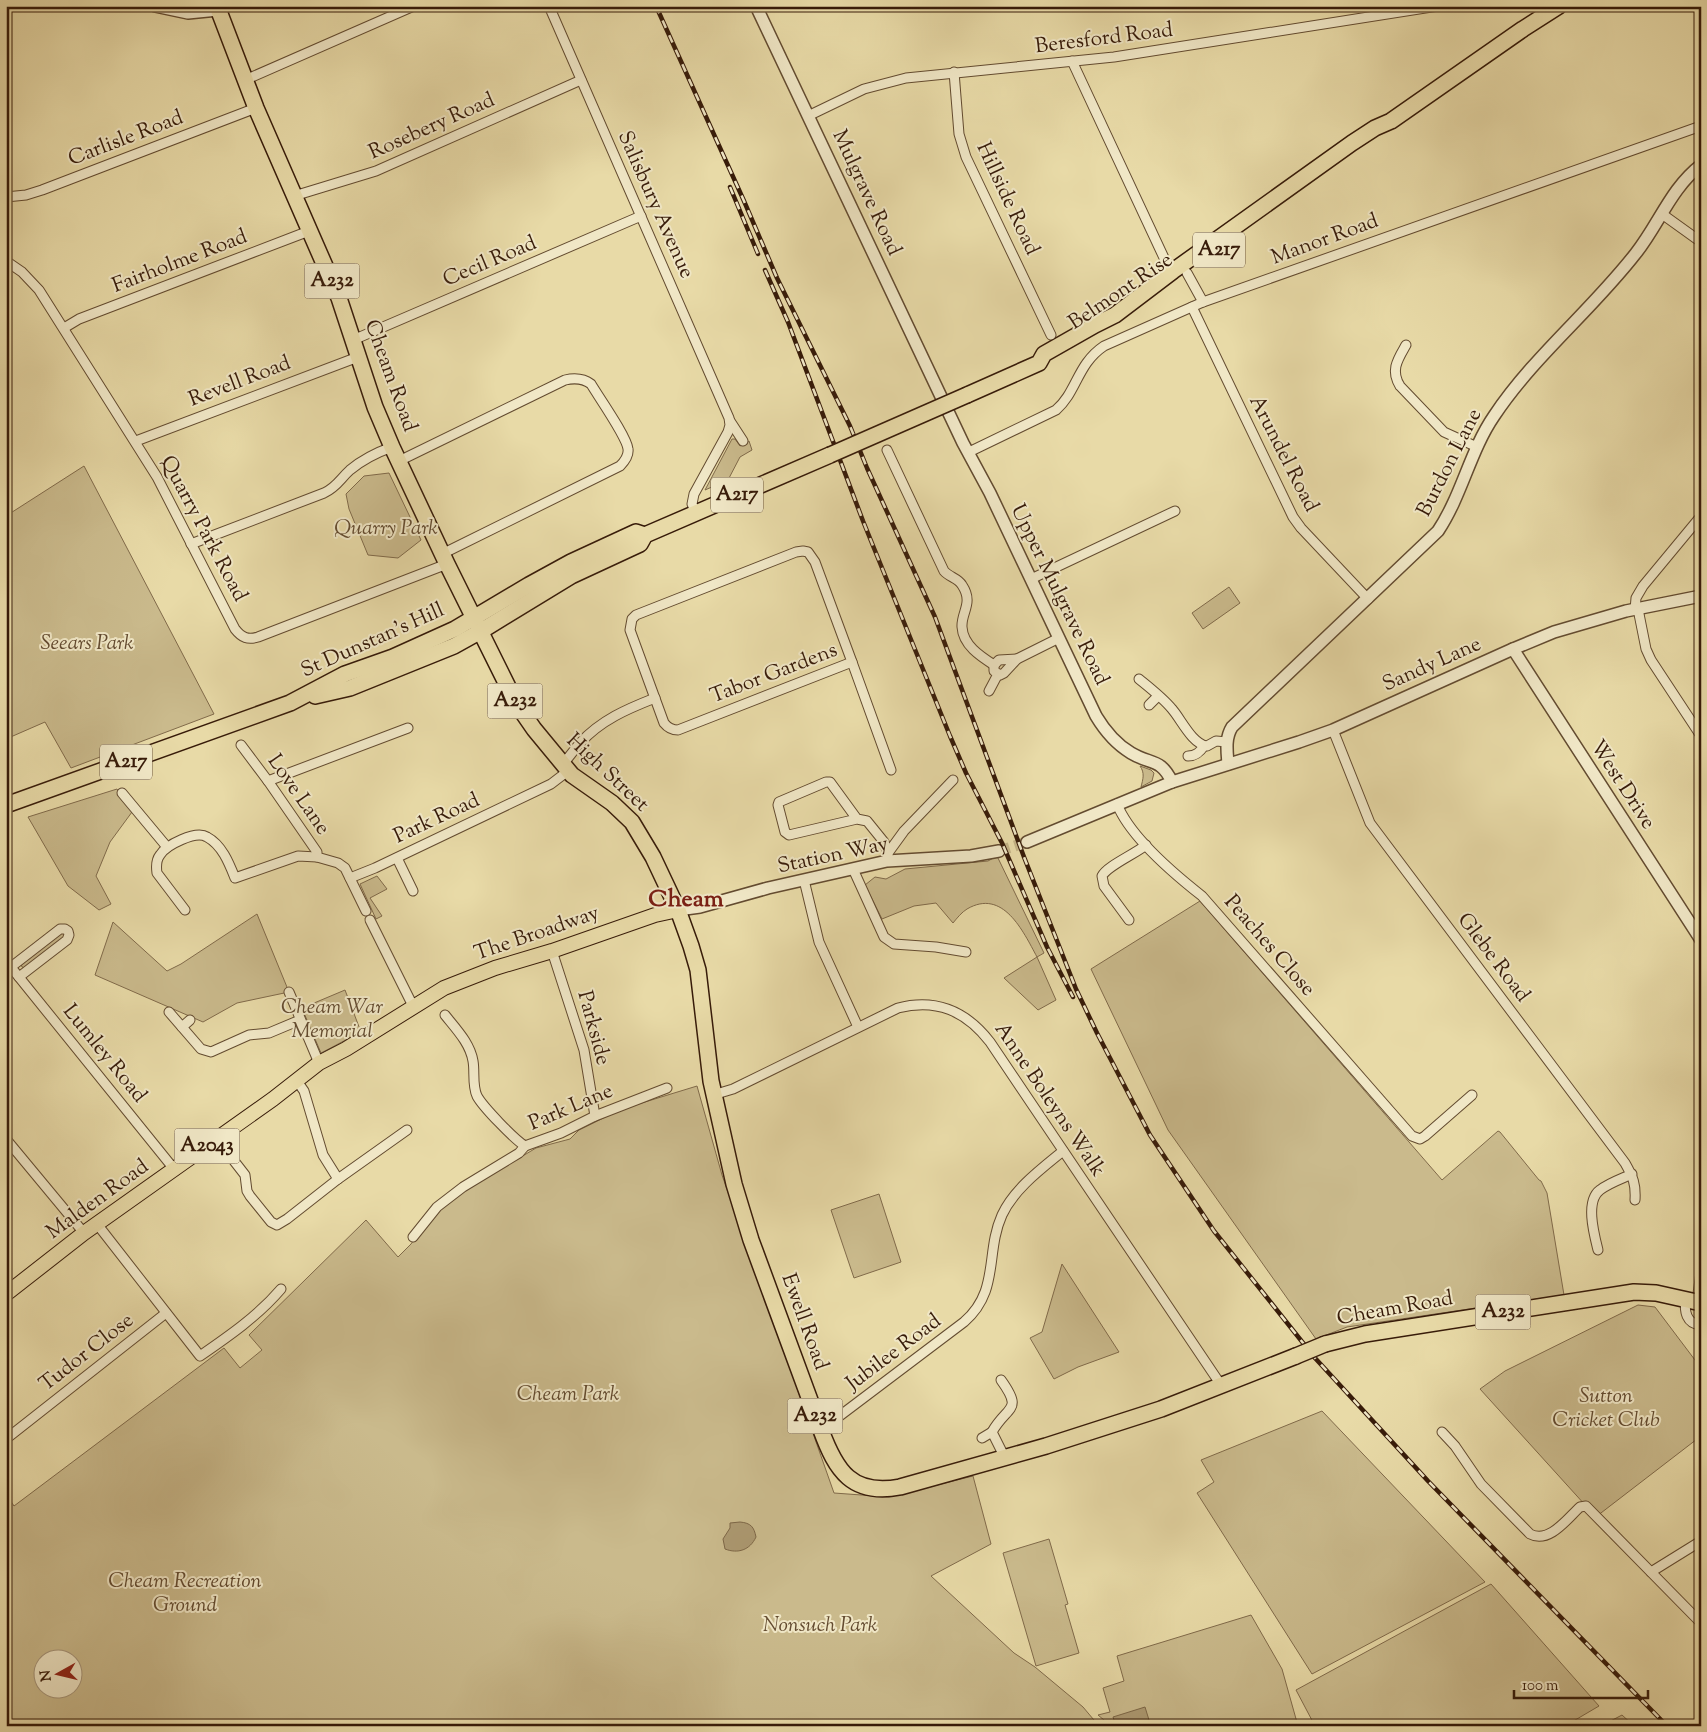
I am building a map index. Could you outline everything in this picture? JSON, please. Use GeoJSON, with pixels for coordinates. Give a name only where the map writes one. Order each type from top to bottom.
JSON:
{"type":"FeatureCollection","features":[{"type":"Feature","properties":{"kind":"highway","name":"Belmont Rise"},"geometry":{"type":"LineString","coordinates":[[696,513],[1039,363],[1047,364],[1124,321],[1180,272],[1359,150],[1379,134],[1391,121],[1558,6]]}},
{"type":"Feature","properties":{"kind":"highway","name":"Cheam Road"},"geometry":{"type":"LineString","coordinates":[[222,8],[245,80],[339,298],[358,357],[392,447],[447,555],[474,618]]}},
{"type":"Feature","properties":{"kind":"highway","name":"A217"},"geometry":{"type":"LineString","coordinates":[[481,632],[572,576],[640,544],[645,535],[696,513]]}},
{"type":"Feature","properties":{"kind":"highway","name":"A217"},"geometry":{"type":"LineString","coordinates":[[474,618],[571,562],[636,532],[645,535]]}},
{"type":"Feature","properties":{"kind":"highway","name":"High Street"},"geometry":{"type":"LineString","coordinates":[[474,618],[516,703],[534,729],[566,768],[612,803],[632,822],[653,856],[678,910]]}},
{"type":"Feature","properties":{"kind":"highway","name":"St Dunstan's Hill"},"geometry":{"type":"LineString","coordinates":[[290,703],[345,674],[393,656],[455,629],[474,618]]}},
{"type":"Feature","properties":{"kind":"highway","name":"St Dunstan's Hill"},"geometry":{"type":"LineString","coordinates":[[6,805],[290,703],[350,688],[454,646],[481,632]]}},
{"type":"Feature","properties":{"kind":"highway","name":"Ewell Road"},"geometry":{"type":"LineString","coordinates":[[678,910],[698,970],[713,1095],[723,1142],[742,1210],[826,1446],[841,1471],[854,1482],[872,1488],[900,1486],[1005,1458],[1162,1409],[1221,1384]]}},
{"type":"Feature","properties":{"kind":"highway","name":"Cheam Road"},"geometry":{"type":"LineString","coordinates":[[1221,1384],[1325,1344],[1365,1334],[1634,1292],[1656,1293],[1693,1301]]}},
{"type":"Feature","properties":{"kind":"main road","name":"The Broadway"},"geometry":{"type":"LineString","coordinates":[[414,1008],[444,988],[495,968],[552,951],[655,915],[678,910]]}},
{"type":"Feature","properties":{"kind":"main road","name":"Malden Road"},"geometry":{"type":"LineString","coordinates":[[6,1294],[84,1233],[217,1139],[319,1063],[414,1008]]}},
{"type":"Feature","properties":{"kind":"street"},"geometry":{"type":"LineString","coordinates":[[155,6],[188,13],[222,8]]}},
{"type":"Feature","properties":{"kind":"street"},"geometry":{"type":"LineString","coordinates":[[245,80],[414,6]]}},
{"type":"Feature","properties":{"kind":"street","name":"Salisbury Avenue"},"geometry":{"type":"LineString","coordinates":[[550,6],[729,418],[743,441]]}},
{"type":"Feature","properties":{"kind":"street","name":"Mulgrave Road"},"geometry":{"type":"LineString","coordinates":[[756,6],[941,397]]}},
{"type":"Feature","properties":{"kind":"street","name":"Beresford Road"},"geometry":{"type":"LineString","coordinates":[[808,116],[864,89],[906,78],[1165,50],[1438,6]]}},
{"type":"Feature","properties":{"kind":"street"},"geometry":{"type":"LineString","coordinates":[[1072,61],[1165,260],[1180,272],[1204,302]]}},
{"type":"Feature","properties":{"kind":"street","name":"Hillside Road"},"geometry":{"type":"LineString","coordinates":[[954,72],[959,134],[966,156],[1051,335]]}},
{"type":"Feature","properties":{"kind":"street","name":"Rosebery Road"},"geometry":{"type":"LineString","coordinates":[[294,196],[376,172],[581,80]]}},
{"type":"Feature","properties":{"kind":"street","name":"Carlisle Road"},"geometry":{"type":"LineString","coordinates":[[6,197],[42,190],[256,108]]}},
{"type":"Feature","properties":{"kind":"street","name":"Manor Road"},"geometry":{"type":"LineString","coordinates":[[969,452],[1056,410],[1063,402],[1085,364],[1104,346],[1204,302],[1701,126]]}},
{"type":"Feature","properties":{"kind":"street","name":"Burdon Lane"},"geometry":{"type":"LineString","coordinates":[[1227,742],[1229,732],[1236,723],[1438,531],[1451,510],[1489,423],[1510,394],[1550,347],[1630,261],[1652,231],[1678,187],[1701,165]]}},
{"type":"Feature","properties":{"kind":"street"},"geometry":{"type":"LineString","coordinates":[[1662,214],[1701,242]]}},
{"type":"Feature","properties":{"kind":"street","name":"Cecil Road"},"geometry":{"type":"LineString","coordinates":[[353,340],[641,216]]}},
{"type":"Feature","properties":{"kind":"street","name":"Fairholme Road"},"geometry":{"type":"LineString","coordinates":[[64,328],[80,319],[309,230]]}},
{"type":"Feature","properties":{"kind":"street","name":"Quarry Park Road"},"geometry":{"type":"LineString","coordinates":[[6,261],[32,281],[136,441],[157,477],[235,629],[242,637],[247,639],[258,637],[447,555]]}},
{"type":"Feature","properties":{"kind":"street","name":"Arundel Road"},"geometry":{"type":"LineString","coordinates":[[1192,307],[1293,517],[1301,528],[1368,599]]}},
{"type":"Feature","properties":{"kind":"street"},"geometry":{"type":"LineString","coordinates":[[1406,345],[1394,368],[1396,380],[1400,386],[1444,432],[1477,447]]}},
{"type":"Feature","properties":{"kind":"street","name":"Revell Road"},"geometry":{"type":"LineString","coordinates":[[136,441],[358,357]]}},
{"type":"Feature","properties":{"kind":"street"},"geometry":{"type":"LineString","coordinates":[[399,461],[568,379],[581,379],[589,382],[628,447],[628,455],[622,464],[447,555]]}},
{"type":"Feature","properties":{"kind":"street","name":"Upper Mulgrave Road"},"geometry":{"type":"LineString","coordinates":[[941,397],[1096,716],[1109,736],[1131,753],[1163,767],[1177,780]]}},
{"type":"Feature","properties":{"kind":"street"},"geometry":{"type":"LineString","coordinates":[[696,513],[692,504],[694,494],[728,432],[729,418]]}},
{"type":"Feature","properties":{"kind":"street"},"geometry":{"type":"LineString","coordinates":[[192,544],[324,494],[337,485],[357,465],[392,447]]}},
{"type":"Feature","properties":{"kind":"street"},"geometry":{"type":"LineString","coordinates":[[886,450],[944,571],[947,576],[962,585],[967,604],[962,627],[970,646],[994,665]]}},
{"type":"Feature","properties":{"kind":"street"},"geometry":{"type":"LineString","coordinates":[[1031,579],[1175,511]]}},
{"type":"Feature","properties":{"kind":"street"},"geometry":{"type":"LineString","coordinates":[[1701,516],[1643,586],[1636,598],[1636,609],[1646,649],[1651,660],[1701,736]]}},
{"type":"Feature","properties":{"kind":"street","name":"Tabor Gardens"},"geometry":{"type":"LineString","coordinates":[[796,552],[808,552],[815,562],[852,662],[678,730],[673,730],[664,723],[630,630],[632,619],[636,615],[796,552]]}},
{"type":"Feature","properties":{"kind":"street","name":"Sandy Lane"},"geometry":{"type":"LineString","coordinates":[[1177,780],[1333,730],[1514,649],[1573,626],[1636,609],[1701,596]]}},
{"type":"Feature","properties":{"kind":"street"},"geometry":{"type":"LineString","coordinates":[[989,691],[998,674],[1006,672],[1017,659],[1059,638]]}},
{"type":"Feature","properties":{"kind":"street","name":"West Drive"},"geometry":{"type":"LineString","coordinates":[[1514,649],[1701,940]]}},
{"type":"Feature","properties":{"kind":"street"},"geometry":{"type":"LineString","coordinates":[[998,674],[994,671],[994,665],[999,660],[1017,659]]}},
{"type":"Feature","properties":{"kind":"street"},"geometry":{"type":"LineString","coordinates":[[852,662],[891,770]]}},
{"type":"Feature","properties":{"kind":"street"},"geometry":{"type":"LineString","coordinates":[[1139,679],[1173,710],[1182,723],[1204,746]]}},
{"type":"Feature","properties":{"kind":"street"},"geometry":{"type":"LineString","coordinates":[[1149,705],[1158,696]]}},
{"type":"Feature","properties":{"kind":"street","name":"Park Road"},"geometry":{"type":"LineString","coordinates":[[350,878],[397,858],[552,784],[566,768],[580,744],[603,723],[629,708],[655,698]]}},
{"type":"Feature","properties":{"kind":"street"},"geometry":{"type":"LineString","coordinates":[[268,781],[408,728]]}},
{"type":"Feature","properties":{"kind":"street","name":"Glebe Road"},"geometry":{"type":"LineString","coordinates":[[1333,730],[1370,824],[1625,1163],[1632,1174],[1636,1187],[1635,1200]]}},
{"type":"Feature","properties":{"kind":"street"},"geometry":{"type":"LineString","coordinates":[[1188,756],[1194,756],[1204,746],[1221,740],[1227,742],[1228,764]]}},
{"type":"Feature","properties":{"kind":"street","name":"Love Lane"},"geometry":{"type":"LineString","coordinates":[[241,745],[317,852],[317,857],[342,865],[350,878]]}},
{"type":"Feature","properties":{"kind":"street"},"geometry":{"type":"LineString","coordinates":[[888,857],[904,832],[953,780]]}},
{"type":"Feature","properties":{"kind":"street"},"geometry":{"type":"LineString","coordinates":[[1027,842],[1177,780]]}},
{"type":"Feature","properties":{"kind":"street"},"geometry":{"type":"LineString","coordinates":[[857,819],[830,782],[779,802],[778,805],[786,832],[789,835],[857,819],[867,821],[884,842],[888,857]]}},
{"type":"Feature","properties":{"kind":"street"},"geometry":{"type":"LineString","coordinates":[[122,794],[167,847]]}},
{"type":"Feature","properties":{"kind":"street","name":"Peaches Close"},"geometry":{"type":"LineString","coordinates":[[1117,804],[1124,819],[1146,845],[1169,870],[1202,896],[1396,1112],[1412,1136],[1420,1139],[1472,1095]]}},
{"type":"Feature","properties":{"kind":"street"},"geometry":{"type":"LineString","coordinates":[[185,910],[157,873],[157,860],[167,847],[188,836],[206,835],[218,846],[235,878],[298,856],[317,857]]}},
{"type":"Feature","properties":{"kind":"street"},"geometry":{"type":"LineString","coordinates":[[1130,920],[1104,886],[1102,876],[1106,871],[1134,855],[1146,845]]}},
{"type":"Feature","properties":{"kind":"street","name":"Station Way"},"geometry":{"type":"LineString","coordinates":[[678,910],[700,907],[852,869],[888,857],[971,856],[999,851]]}},
{"type":"Feature","properties":{"kind":"street"},"geometry":{"type":"LineString","coordinates":[[397,858],[413,891]]}},
{"type":"Feature","properties":{"kind":"street"},"geometry":{"type":"LineString","coordinates":[[852,869],[884,937],[889,942],[966,952]]}},
{"type":"Feature","properties":{"kind":"street"},"geometry":{"type":"LineString","coordinates":[[350,878],[414,1008]]}},
{"type":"Feature","properties":{"kind":"street"},"geometry":{"type":"LineString","coordinates":[[804,880],[819,942],[858,1027]]}},
{"type":"Feature","properties":{"kind":"street"},"geometry":{"type":"LineString","coordinates":[[8,964],[60,929],[65,929],[68,932],[67,940],[19,977]]}},
{"type":"Feature","properties":{"kind":"street","name":"Parkside"},"geometry":{"type":"LineString","coordinates":[[552,951],[584,1050],[595,1116]]}},
{"type":"Feature","properties":{"kind":"street","name":"Lumley Road"},"geometry":{"type":"LineString","coordinates":[[8,964],[174,1169]]}},
{"type":"Feature","properties":{"kind":"street"},"geometry":{"type":"LineString","coordinates":[[289,992],[319,1063]]}},
{"type":"Feature","properties":{"kind":"street","name":"Anne Boleyns Walk"},"geometry":{"type":"LineString","coordinates":[[713,1095],[785,1068],[858,1027],[898,1008],[918,1004],[940,1006],[963,1016],[974,1023],[990,1042],[1221,1384]]}},
{"type":"Feature","properties":{"kind":"street"},"geometry":{"type":"LineString","coordinates":[[168,1012],[201,1049],[211,1052],[248,1034],[269,1033],[300,1020]]}},
{"type":"Feature","properties":{"kind":"street","name":"Park Lane"},"geometry":{"type":"LineString","coordinates":[[445,1016],[466,1042],[470,1051],[473,1059],[475,1087],[481,1101],[526,1146],[667,1088]]}},
{"type":"Feature","properties":{"kind":"street"},"geometry":{"type":"LineString","coordinates":[[182,1027],[190,1020]]}},
{"type":"Feature","properties":{"kind":"street"},"geometry":{"type":"LineString","coordinates":[[297,1081],[304,1091],[322,1155],[338,1179]]}},
{"type":"Feature","properties":{"kind":"street"},"geometry":{"type":"LineString","coordinates":[[217,1139],[246,1175],[247,1191],[250,1196],[274,1225],[280,1225],[338,1179],[407,1130]]}},
{"type":"Feature","properties":{"kind":"street"},"geometry":{"type":"LineString","coordinates":[[6,1139],[84,1233]]}},
{"type":"Feature","properties":{"kind":"street"},"geometry":{"type":"LineString","coordinates":[[413,1237],[437,1207],[463,1186],[519,1153],[526,1146]]}},
{"type":"Feature","properties":{"kind":"street","name":"Jubilee Road"},"geometry":{"type":"LineString","coordinates":[[820,1430],[964,1322],[977,1309],[986,1291],[998,1225],[1006,1208],[1025,1184],[1063,1151]]}},
{"type":"Feature","properties":{"kind":"street"},"geometry":{"type":"LineString","coordinates":[[1598,1250],[1594,1235],[1592,1201],[1599,1190],[1632,1174]]}},
{"type":"Feature","properties":{"kind":"street","name":"Tudor Close"},"geometry":{"type":"LineString","coordinates":[[97,1224],[200,1356],[246,1324],[281,1289]]}},
{"type":"Feature","properties":{"kind":"street"},"geometry":{"type":"LineString","coordinates":[[1693,1301],[1686,1314],[1694,1324],[1701,1324]]}},
{"type":"Feature","properties":{"kind":"street","name":"Tudor Close"},"geometry":{"type":"LineString","coordinates":[[6,1440],[166,1313]]}},
{"type":"Feature","properties":{"kind":"street"},"geometry":{"type":"LineString","coordinates":[[982,1438],[992,1432],[1012,1406],[1012,1395],[1000,1380]]}},
{"type":"Feature","properties":{"kind":"street"},"geometry":{"type":"LineString","coordinates":[[992,1432],[1005,1458]]}},
{"type":"Feature","properties":{"kind":"street"},"geometry":{"type":"LineString","coordinates":[[1442,1432],[1455,1446],[1481,1484],[1525,1530],[1535,1537],[1548,1534],[1580,1507],[1586,1506],[1701,1624]]}},
{"type":"Feature","properties":{"kind":"street"},"geometry":{"type":"LineString","coordinates":[[1651,1572],[1701,1541]]}},
{"type":"Feature","properties":{"kind":"green space"},"geometry":{"type":"Polygon","coordinates":[[[732,439],[735,439],[740,446],[749,441],[752,450],[740,457],[728,480],[705,490],[732,439]]]}},
{"type":"Feature","properties":{"kind":"green space","name":"Seears Park"},"geometry":{"type":"Polygon","coordinates":[[[84,466],[214,714],[71,768],[45,722],[6,739],[6,516],[84,466]]]}},
{"type":"Feature","properties":{"kind":"green space","name":"Quarry Park"},"geometry":{"type":"Polygon","coordinates":[[[389,473],[421,540],[398,558],[368,555],[349,509],[346,494],[364,476],[389,473]]]}},
{"type":"Feature","properties":{"kind":"green space"},"geometry":{"type":"Polygon","coordinates":[[[1229,587],[1240,603],[1203,629],[1192,613],[1229,587]]]}},
{"type":"Feature","properties":{"kind":"green space"},"geometry":{"type":"Polygon","coordinates":[[[1140,766],[1154,773],[1152,781],[1141,787],[1143,774],[1140,766]]]}},
{"type":"Feature","properties":{"kind":"green space"},"geometry":{"type":"Polygon","coordinates":[[[117,789],[132,812],[110,842],[96,876],[111,904],[99,910],[68,886],[28,817],[117,789]]]}},
{"type":"Feature","properties":{"kind":"green space"},"geometry":{"type":"Polygon","coordinates":[[[997,856],[1044,953],[1037,957],[1018,925],[1001,908],[991,904],[980,904],[965,910],[953,923],[936,903],[914,906],[882,919],[865,885],[875,877],[886,879],[905,869],[988,861],[997,856]]]}},
{"type":"Feature","properties":{"kind":"green space"},"geometry":{"type":"Polygon","coordinates":[[[377,876],[387,889],[370,898],[382,916],[376,919],[360,884],[377,876]]]}},
{"type":"Feature","properties":{"kind":"green space"},"geometry":{"type":"Polygon","coordinates":[[[1200,901],[1442,1180],[1498,1131],[1500,1132],[1541,1181],[1547,1193],[1564,1295],[1347,1327],[1316,1339],[1168,1130],[1091,969],[1200,901]]]}},
{"type":"Feature","properties":{"kind":"green space"},"geometry":{"type":"Polygon","coordinates":[[[257,914],[289,992],[237,1003],[203,1022],[95,975],[113,922],[167,971],[181,964],[257,914]]]}},
{"type":"Feature","properties":{"kind":"green space"},"geometry":{"type":"Polygon","coordinates":[[[63,932],[64,938],[25,968],[22,967],[21,964],[63,932]]]}},
{"type":"Feature","properties":{"kind":"green space"},"geometry":{"type":"Polygon","coordinates":[[[1037,957],[1056,1000],[1038,1010],[1004,978],[1037,957]]]}},
{"type":"Feature","properties":{"kind":"green space","name":"Cheam War Memorial"},"geometry":{"type":"Polygon","coordinates":[[[345,990],[361,1032],[321,1053],[304,1013],[307,1006],[345,990]]]}},
{"type":"Feature","properties":{"kind":"green space"},"geometry":{"type":"Polygon","coordinates":[[[697,1086],[722,1175],[834,1493],[889,1497],[973,1476],[991,1544],[931,1576],[1014,1653],[1035,1667],[1083,1707],[1099,1726],[6,1726],[6,1494],[14,1506],[224,1348],[240,1368],[262,1350],[249,1335],[366,1220],[398,1257],[411,1244],[432,1216],[459,1192],[536,1148],[570,1139],[579,1130],[622,1109],[697,1086]]]}},
{"type":"Feature","properties":{"kind":"green space"},"geometry":{"type":"Polygon","coordinates":[[[879,1194],[901,1262],[854,1278],[831,1210],[879,1194]]]}},
{"type":"Feature","properties":{"kind":"green space"},"geometry":{"type":"Polygon","coordinates":[[[1701,1237],[1701,1295],[1693,1293],[1701,1237]]]}},
{"type":"Feature","properties":{"kind":"green space"},"geometry":{"type":"Polygon","coordinates":[[[1062,1264],[1119,1352],[1078,1367],[1054,1379],[1030,1338],[1042,1332],[1062,1264]]]}},
{"type":"Feature","properties":{"kind":"green space","name":"Sutton Cricket Club"},"geometry":{"type":"Polygon","coordinates":[[[1638,1305],[1655,1307],[1701,1368],[1701,1436],[1597,1516],[1480,1389],[1505,1371],[1638,1305]]]}},
{"type":"Feature","properties":{"kind":"green space"},"geometry":{"type":"Polygon","coordinates":[[[1322,1411],[1485,1582],[1312,1674],[1197,1493],[1214,1482],[1201,1460],[1322,1411]]]}},
{"type":"Feature","properties":{"kind":"green space"},"geometry":{"type":"Polygon","coordinates":[[[1049,1539],[1068,1604],[1065,1605],[1079,1653],[1036,1666],[1003,1553],[1049,1539]]]}},
{"type":"Feature","properties":{"kind":"green space"},"geometry":{"type":"Polygon","coordinates":[[[1491,1584],[1599,1706],[1565,1726],[1315,1726],[1296,1690],[1491,1584]]]}},
{"type":"Feature","properties":{"kind":"green space"},"geometry":{"type":"Polygon","coordinates":[[[1251,1615],[1282,1669],[1298,1726],[1111,1726],[1098,1715],[1110,1712],[1103,1688],[1124,1681],[1117,1656],[1251,1615]]]}},
{"type":"Feature","properties":{"kind":"green space"},"geometry":{"type":"Polygon","coordinates":[[[1622,1715],[1634,1726],[1601,1726],[1622,1715]]]}},
{"type":"Feature","properties":{"kind":"shaded area"},"geometry":{"type":"Polygon","coordinates":[[[740,1522],[751,1526],[756,1537],[743,1550],[725,1549],[723,1539],[730,1528],[730,1523],[740,1522]]]}},
{"type":"Feature","properties":{"kind":"shaded area"},"geometry":{"type":"Polygon","coordinates":[[[1145,1707],[1149,1720],[1130,1726],[1116,1726],[1113,1717],[1145,1707]]]}},
{"type":"Feature","properties":{"kind":"tunnel"},"geometry":{"type":"LineString","coordinates":[[999,851],[1027,842]]}},
{"type":"Feature","properties":{"kind":"railway"},"geometry":{"type":"LineString","coordinates":[[656,6],[777,278],[850,426],[867,468],[935,617],[1024,857],[1076,989],[1150,1135],[1214,1231],[1315,1358],[1428,1481],[1667,1726]]}},
{"type":"Feature","properties":{"kind":"railway"},"geometry":{"type":"LineString","coordinates":[[730,187],[758,254]]}},
{"type":"Feature","properties":{"kind":"railway"},"geometry":{"type":"LineString","coordinates":[[765,270],[788,322],[863,521],[950,736],[966,773],[1002,843],[1047,947],[1073,997]]}},
{"type":"Feature","properties":{"kind":"district","name":"Cheam"},"geometry":{"type":"Point","coordinates":[686,900]}},
{"type":"Feature","properties":{"kind":"park label","name":"Cheam Park"},"geometry":{"type":"Point","coordinates":[568,1395]}},
{"type":"Feature","properties":{"kind":"park label","name":"Cheam Recreation Ground"},"geometry":{"type":"Point","coordinates":[185,1594]}},
{"type":"Feature","properties":{"kind":"park label","name":"Nonsuch Park"},"geometry":{"type":"Point","coordinates":[820,1626]}}]}
